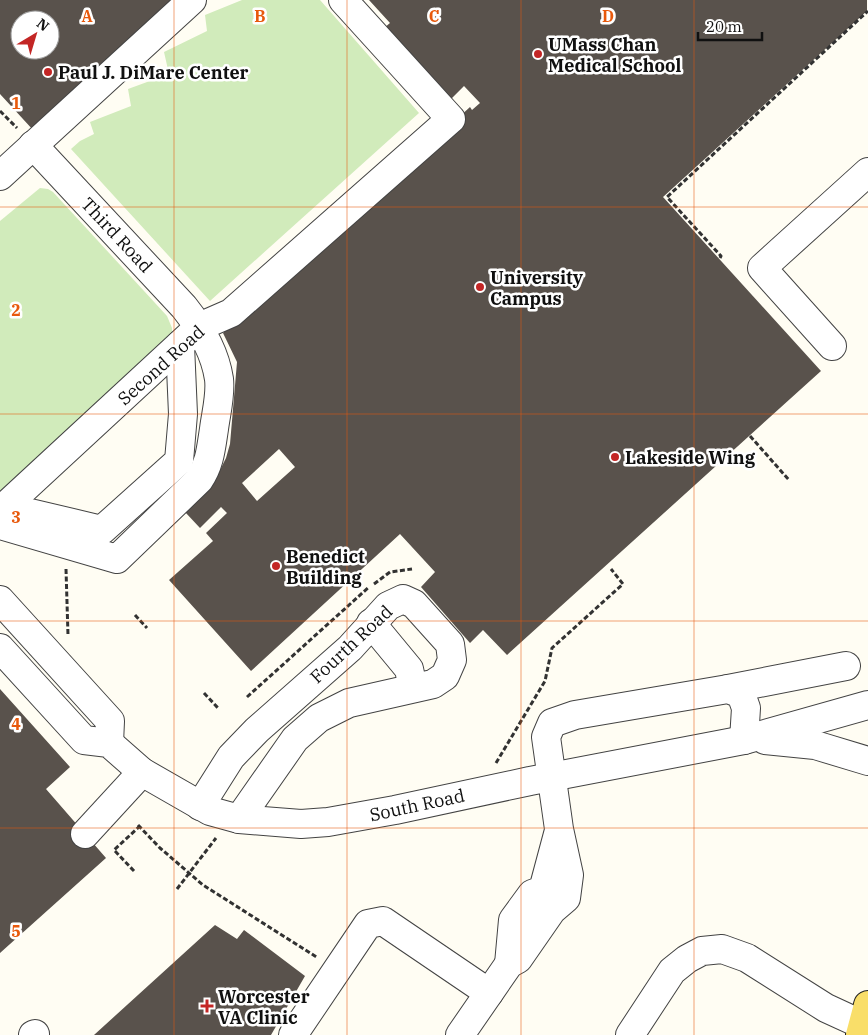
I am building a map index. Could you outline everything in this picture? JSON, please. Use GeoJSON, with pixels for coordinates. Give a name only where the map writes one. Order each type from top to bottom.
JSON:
{"type":"FeatureCollection","features":[{"type":"Feature","properties":{"kind":"street"},"geometry":{"type":"LineString","coordinates":[[0,176],[192,0]]}},
{"type":"Feature","properties":{"kind":"street","name":"Second Road"},"geometry":{"type":"LineString","coordinates":[[2,514],[199,326],[231,313],[451,119],[343,0]]}},
{"type":"Feature","properties":{"kind":"street","name":"Third Road"},"geometry":{"type":"LineString","coordinates":[[2,514],[117,559],[199,480],[206,469],[219,392],[213,357],[199,326],[184,307],[33,145]]}},
{"type":"Feature","properties":{"kind":"street"},"geometry":{"type":"LineString","coordinates":[[832,346],[762,268],[868,172]]}},
{"type":"Feature","properties":{"kind":"street"},"geometry":{"type":"LineString","coordinates":[[2,514],[102,530],[179,461],[184,414],[180,345]]}},
{"type":"Feature","properties":{"kind":"street","name":"Fourth Road"},"geometry":{"type":"LineString","coordinates":[[200,806],[230,757],[257,730],[350,648],[388,606],[403,599],[414,604],[450,644],[452,660],[445,676],[433,684],[349,703],[319,718],[295,739],[234,817]]}},
{"type":"Feature","properties":{"kind":"street"},"geometry":{"type":"LineString","coordinates":[[0,600],[110,722],[109,743],[84,740],[0,648]]}},
{"type":"Feature","properties":{"kind":"street"},"geometry":{"type":"LineString","coordinates":[[371,623],[408,670],[413,688]]}},
{"type":"Feature","properties":{"kind":"street"},"geometry":{"type":"LineString","coordinates":[[460,1035],[489,993],[544,900],[555,894],[559,829],[546,737],[552,723],[575,715],[734,692],[846,666]]}},
{"type":"Feature","properties":{"kind":"street"},"geometry":{"type":"LineString","coordinates":[[734,692],[746,708],[744,740]]}},
{"type":"Feature","properties":{"kind":"street","name":"South Road"},"geometry":{"type":"LineString","coordinates":[[109,743],[142,772],[200,806],[234,817],[270,823],[328,822],[744,740],[868,705]]}},
{"type":"Feature","properties":{"kind":"street","name":"South Road"},"geometry":{"type":"LineString","coordinates":[[744,740],[774,740],[815,745],[868,761]]}},
{"type":"Feature","properties":{"kind":"street"},"geometry":{"type":"LineString","coordinates":[[85,834],[142,772]]}},
{"type":"Feature","properties":{"kind":"street"},"geometry":{"type":"LineString","coordinates":[[294,1035],[368,924],[384,921],[489,993]]}},
{"type":"Feature","properties":{"kind":"street"},"geometry":{"type":"LineString","coordinates":[[630,1035],[672,971],[687,959],[702,951],[722,948],[747,958],[826,1008],[864,1021]]}},
{"type":"Feature","properties":{"kind":"path"},"geometry":{"type":"LineString","coordinates":[[720,258],[722,256],[667,197],[868,11]]}},
{"type":"Feature","properties":{"kind":"path"},"geometry":{"type":"LineString","coordinates":[[750,436],[789,480]]}},
{"type":"Feature","properties":{"kind":"path"},"geometry":{"type":"LineString","coordinates":[[66,568],[68,635]]}},
{"type":"Feature","properties":{"kind":"path"},"geometry":{"type":"LineString","coordinates":[[247,697],[363,592],[390,572],[412,570]]}},
{"type":"Feature","properties":{"kind":"path"},"geometry":{"type":"LineString","coordinates":[[492,770],[546,681],[552,648],[623,584],[612,570]]}},
{"type":"Feature","properties":{"kind":"path"},"geometry":{"type":"LineString","coordinates":[[135,614],[147,628]]}},
{"type":"Feature","properties":{"kind":"path"},"geometry":{"type":"LineString","coordinates":[[204,693],[218,708]]}},
{"type":"Feature","properties":{"kind":"path"},"geometry":{"type":"LineString","coordinates":[[176,890],[234,817]]}},
{"type":"Feature","properties":{"kind":"path"},"geometry":{"type":"LineString","coordinates":[[134,871],[114,850],[139,826],[160,848],[190,874],[246,913],[325,962]]}},
{"type":"Feature","properties":{"kind":"green space"},"geometry":{"type":"Polygon","coordinates":[[[242,0],[320,0],[419,113],[210,301],[71,149],[80,141],[94,134],[90,122],[131,106],[128,89],[169,74],[164,52],[207,31],[205,15],[242,0]]]}},
{"type":"Feature","properties":{"kind":"green space"},"geometry":{"type":"Polygon","coordinates":[[[40,188],[53,192],[167,316],[172,328],[172,336],[0,497],[0,221],[40,188]]]}},
{"type":"Feature","properties":{"kind":"building","name":"Paul J. DiMare Center"},"geometry":{"type":"Polygon","coordinates":[[[0,0],[175,0],[34,131],[0,94],[0,0]]]}},
{"type":"Feature","properties":{"kind":"building"},"geometry":{"type":"Polygon","coordinates":[[[369,0],[867,0],[867,11],[663,197],[821,371],[507,655],[483,630],[470,643],[421,587],[435,572],[400,534],[251,671],[169,580],[213,541],[206,533],[227,513],[221,507],[200,528],[185,512],[213,484],[226,458],[230,444],[237,362],[223,333],[470,107],[472,110],[480,103],[464,86],[449,101],[384,28],[390,23],[369,0]],[[279,449],[242,483],[257,501],[295,467],[279,449]]]}},
{"type":"Feature","properties":{"kind":"building"},"geometry":{"type":"Polygon","coordinates":[[[0,689],[70,767],[46,789],[106,858],[0,953],[0,689]]]}},
{"type":"Feature","properties":{"kind":"building","name":"Worcester VA Clinic"},"geometry":{"type":"Polygon","coordinates":[[[215,925],[237,939],[244,930],[305,976],[271,1035],[94,1035],[215,925]]]}},
{"type":"Feature","properties":{"kind":"place","name":"UMass Chan Medical School"},"geometry":{"type":"Point","coordinates":[538,54]}},
{"type":"Feature","properties":{"kind":"place","name":"Paul J. DiMare Center"},"geometry":{"type":"Point","coordinates":[48,72]}},
{"type":"Feature","properties":{"kind":"place","name":"University Campus"},"geometry":{"type":"Point","coordinates":[480,287]}},
{"type":"Feature","properties":{"kind":"place","name":"Lakeside Wing"},"geometry":{"type":"Point","coordinates":[615,457]}},
{"type":"Feature","properties":{"kind":"place","name":"Benedict Building"},"geometry":{"type":"Point","coordinates":[276,566]}},
{"type":"Feature","properties":{"kind":"place","name":"Worcester VA Clinic"},"geometry":{"type":"Point","coordinates":[207,1006]}}]}
